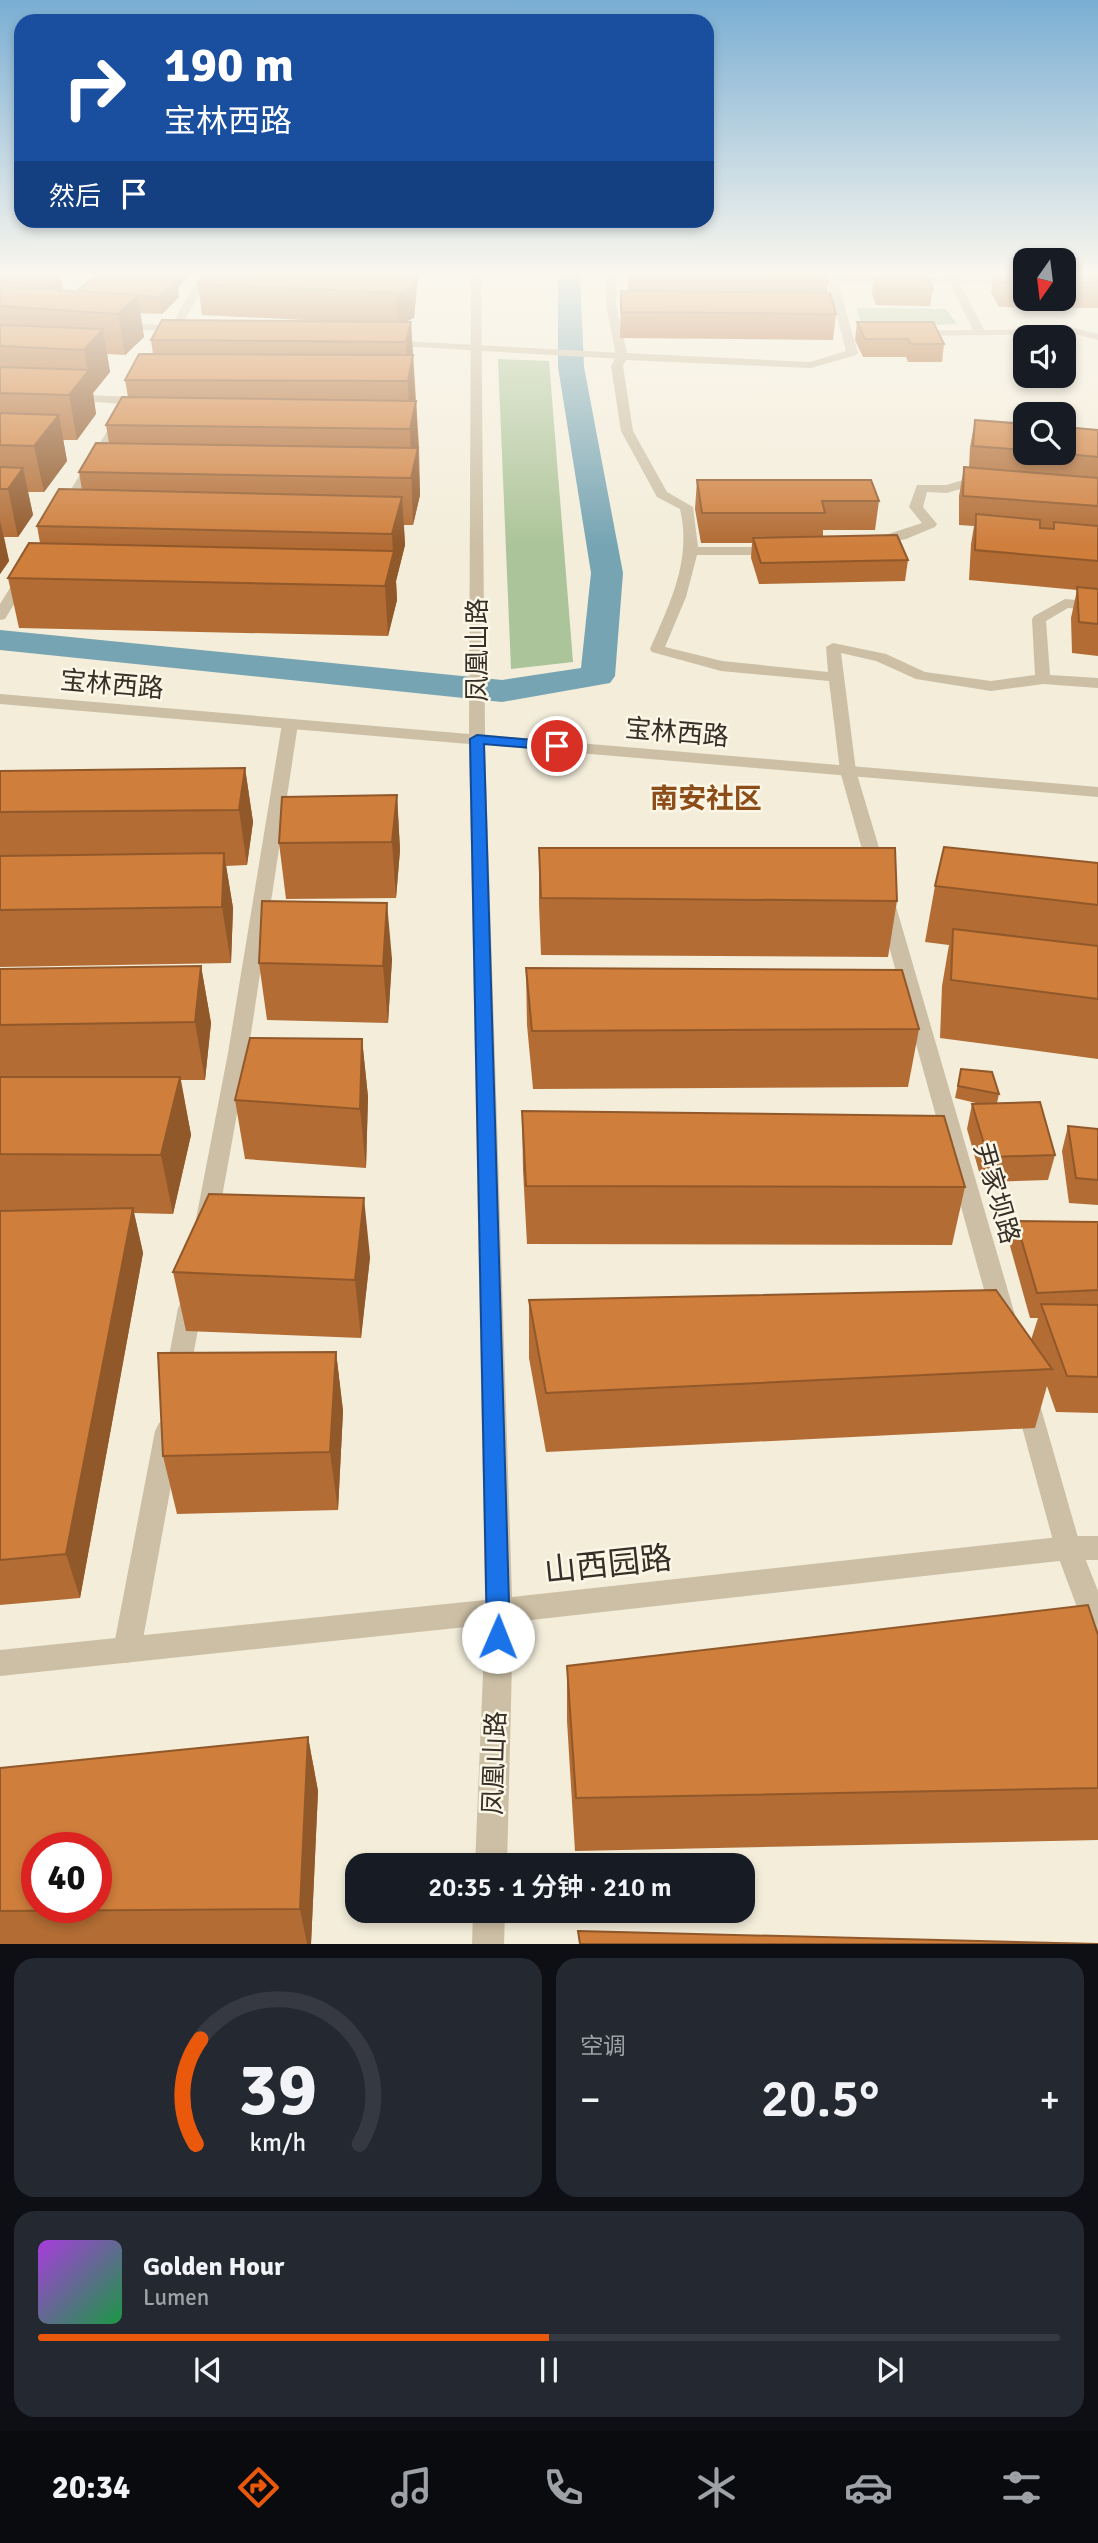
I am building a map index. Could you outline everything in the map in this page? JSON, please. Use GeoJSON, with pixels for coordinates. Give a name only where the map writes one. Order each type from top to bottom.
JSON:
{"type":"FeatureCollection","features":[{"type":"Feature","properties":{"kind":"street","name":"凤凰山路"},"geometry":{"type":"LineString","coordinates":[[476,365],[477,739],[499,1611],[491,1853]]}},
{"type":"Feature","properties":{"kind":"street"},"geometry":{"type":"LineString","coordinates":[[618,365],[626,431],[662,494],[686,507],[691,551],[686,582],[657,649],[721,666],[836,677]]}},
{"type":"Feature","properties":{"kind":"street"},"geometry":{"type":"LineString","coordinates":[[53,397],[135,396],[58,520]]}},
{"type":"Feature","properties":{"kind":"street"},"geometry":{"type":"LineString","coordinates":[[864,542],[901,536],[930,524],[916,507],[922,488],[947,489],[977,480],[1004,482]]}},
{"type":"Feature","properties":{"kind":"street"},"geometry":{"type":"LineString","coordinates":[[691,551],[788,551]]}},
{"type":"Feature","properties":{"kind":"street"},"geometry":{"type":"LineString","coordinates":[[0,616],[29,568]]}},
{"type":"Feature","properties":{"kind":"street"},"geometry":{"type":"LineString","coordinates":[[1043,679],[1039,619],[1065,603],[1098,606]]}},
{"type":"Feature","properties":{"kind":"street","name":"尹家坝路"},"geometry":{"type":"LineString","coordinates":[[1008,1334],[849,771],[833,647],[881,657],[922,676],[991,686],[1043,679]]}},
{"type":"Feature","properties":{"kind":"street","name":"宝林西路"},"geometry":{"type":"LineString","coordinates":[[0,699],[1098,792]]}},
{"type":"Feature","properties":{"kind":"street"},"geometry":{"type":"LineString","coordinates":[[203,1238],[237,1053],[290,723]]}},
{"type":"Feature","properties":{"kind":"street"},"geometry":{"type":"LineString","coordinates":[[127,1650],[193,1291]]}},
{"type":"Feature","properties":{"kind":"street"},"geometry":{"type":"LineString","coordinates":[[1023,1388],[1068,1548],[1098,1628]]}},
{"type":"Feature","properties":{"kind":"street","name":"山西园路"},"geometry":{"type":"LineString","coordinates":[[0,1663],[1068,1548],[1098,1548]]}},
{"type":"Feature","properties":{"kind":"street"},"geometry":{"type":"LineString","coordinates":[[488,1944],[489,1923]]}},
{"type":"Feature","properties":{"kind":"lane"},"geometry":{"type":"LineString","coordinates":[[1043,679],[1098,682]]}},
{"type":"Feature","properties":{"kind":"green space"},"geometry":{"type":"Polygon","coordinates":[[[498,365],[549,365],[573,662],[511,669],[498,365]]]}},
{"type":"Feature","properties":{"kind":"building"},"geometry":{"type":"Polygon","coordinates":[[[133,365],[411,365],[408,381],[125,380],[133,365]]]}},
{"type":"Feature","properties":{"kind":"building"},"geometry":{"type":"Polygon","coordinates":[[[0,367],[89,370],[69,395],[0,393],[0,367]]]}},
{"type":"Feature","properties":{"kind":"building"},"geometry":{"type":"Polygon","coordinates":[[[122,397],[416,401],[410,429],[106,425],[122,397]]]}},
{"type":"Feature","properties":{"kind":"building"},"geometry":{"type":"Polygon","coordinates":[[[0,413],[59,415],[34,446],[0,445],[0,413]]]}},
{"type":"Feature","properties":{"kind":"building"},"geometry":{"type":"Polygon","coordinates":[[[975,420],[1013,423],[1013,449],[973,446],[975,420]]]}},
{"type":"Feature","properties":{"kind":"building"},"geometry":{"type":"Polygon","coordinates":[[[1076,428],[1098,430],[1098,457],[1076,455],[1076,428]]]}},
{"type":"Feature","properties":{"kind":"building"},"geometry":{"type":"Polygon","coordinates":[[[96,443],[418,448],[411,478],[79,472],[96,443]]]}},
{"type":"Feature","properties":{"kind":"building"},"geometry":{"type":"Polygon","coordinates":[[[0,467],[23,468],[8,489],[0,489],[0,467]]]}},
{"type":"Feature","properties":{"kind":"building"},"geometry":{"type":"Polygon","coordinates":[[[964,467],[1098,478],[1098,506],[963,496],[964,467]]]}},
{"type":"Feature","properties":{"kind":"building"},"geometry":{"type":"Polygon","coordinates":[[[697,480],[871,480],[879,501],[822,501],[825,513],[702,513],[697,480]]]}},
{"type":"Feature","properties":{"kind":"building"},"geometry":{"type":"Polygon","coordinates":[[[59,489],[402,497],[392,534],[37,526],[59,489]]]}},
{"type":"Feature","properties":{"kind":"building"},"geometry":{"type":"Polygon","coordinates":[[[976,514],[1040,520],[1040,528],[1054,529],[1054,522],[1098,526],[1098,561],[975,550],[976,514]]]}},
{"type":"Feature","properties":{"kind":"building"},"geometry":{"type":"Polygon","coordinates":[[[897,535],[908,560],[761,563],[753,538],[897,535]]]}},
{"type":"Feature","properties":{"kind":"building"},"geometry":{"type":"Polygon","coordinates":[[[29,543],[394,551],[385,586],[8,578],[29,543]]]}},
{"type":"Feature","properties":{"kind":"building"},"geometry":{"type":"Polygon","coordinates":[[[1077,587],[1098,589],[1098,624],[1079,622],[1077,587]]]}},
{"type":"Feature","properties":{"kind":"building"},"geometry":{"type":"Polygon","coordinates":[[[245,768],[239,810],[0,812],[0,771],[245,768]]]}},
{"type":"Feature","properties":{"kind":"building"},"geometry":{"type":"Polygon","coordinates":[[[397,795],[392,842],[279,843],[282,797],[397,795]]]}},
{"type":"Feature","properties":{"kind":"building"},"geometry":{"type":"Polygon","coordinates":[[[944,847],[1098,863],[1098,905],[935,886],[944,847]]]}},
{"type":"Feature","properties":{"kind":"building"},"geometry":{"type":"Polygon","coordinates":[[[539,848],[895,848],[897,901],[541,898],[539,848]]]}},
{"type":"Feature","properties":{"kind":"building"},"geometry":{"type":"Polygon","coordinates":[[[224,853],[222,907],[0,910],[0,856],[224,853]]]}},
{"type":"Feature","properties":{"kind":"building"},"geometry":{"type":"Polygon","coordinates":[[[262,901],[387,903],[383,966],[259,963],[262,901]]]}},
{"type":"Feature","properties":{"kind":"building"},"geometry":{"type":"Polygon","coordinates":[[[953,929],[1098,946],[1098,999],[951,980],[953,929]]]}},
{"type":"Feature","properties":{"kind":"building"},"geometry":{"type":"Polygon","coordinates":[[[201,966],[195,1022],[0,1025],[0,969],[201,966]]]}},
{"type":"Feature","properties":{"kind":"building"},"geometry":{"type":"Polygon","coordinates":[[[526,968],[902,970],[919,1029],[532,1031],[526,968]]]}},
{"type":"Feature","properties":{"kind":"building"},"geometry":{"type":"Polygon","coordinates":[[[250,1038],[362,1039],[360,1109],[235,1100],[250,1038]]]}},
{"type":"Feature","properties":{"kind":"building"},"geometry":{"type":"Polygon","coordinates":[[[961,1069],[992,1072],[999,1094],[958,1086],[961,1069]]]}},
{"type":"Feature","properties":{"kind":"building"},"geometry":{"type":"Polygon","coordinates":[[[0,1077],[180,1077],[161,1155],[0,1154],[0,1077]]]}},
{"type":"Feature","properties":{"kind":"building"},"geometry":{"type":"Polygon","coordinates":[[[1040,1102],[1055,1155],[988,1157],[972,1104],[1040,1102]]]}},
{"type":"Feature","properties":{"kind":"building"},"geometry":{"type":"Polygon","coordinates":[[[522,1111],[944,1116],[965,1187],[526,1186],[522,1111]]]}},
{"type":"Feature","properties":{"kind":"building"},"geometry":{"type":"Polygon","coordinates":[[[1068,1126],[1098,1129],[1098,1180],[1076,1178],[1068,1126]]]}},
{"type":"Feature","properties":{"kind":"building"},"geometry":{"type":"Polygon","coordinates":[[[209,1194],[364,1198],[355,1280],[173,1272],[209,1194]]]}},
{"type":"Feature","properties":{"kind":"building"},"geometry":{"type":"Polygon","coordinates":[[[133,1208],[66,1554],[0,1560],[0,1211],[133,1208]]]}},
{"type":"Feature","properties":{"kind":"building"},"geometry":{"type":"Polygon","coordinates":[[[1016,1221],[1098,1222],[1098,1290],[1037,1293],[1016,1221]]]}},
{"type":"Feature","properties":{"kind":"building"},"geometry":{"type":"Polygon","coordinates":[[[996,1290],[1052,1369],[546,1393],[529,1300],[996,1290]]]}},
{"type":"Feature","properties":{"kind":"building"},"geometry":{"type":"Polygon","coordinates":[[[1041,1304],[1098,1305],[1098,1377],[1067,1376],[1041,1304]]]}},
{"type":"Feature","properties":{"kind":"building"},"geometry":{"type":"Polygon","coordinates":[[[336,1352],[330,1452],[163,1456],[158,1353],[336,1352]]]}},
{"type":"Feature","properties":{"kind":"building"},"geometry":{"type":"Polygon","coordinates":[[[1088,1605],[1098,1635],[1098,1788],[576,1798],[567,1666],[1088,1605]]]}},
{"type":"Feature","properties":{"kind":"building"},"geometry":{"type":"Polygon","coordinates":[[[308,1737],[300,1909],[112,1910],[112,1832],[21,1832],[21,1911],[0,1911],[0,1768],[308,1737]]]}},
{"type":"Feature","properties":{"kind":"building"},"geometry":{"type":"Polygon","coordinates":[[[578,1931],[1098,1944],[580,1944],[578,1931]]]}},
{"type":"Feature","properties":{"kind":"waterway"},"geometry":{"type":"LineString","coordinates":[[0,640],[502,691],[598,676],[607,573],[571,365]]}},
{"type":"Feature","properties":{"kind":"district","name":"南安社区"},"geometry":{"type":"Point","coordinates":[706,798]}},
{"type":"Feature","properties":{"kind":"route"},"geometry":{"type":"LineString","coordinates":[[498,1637],[477,739],[557,746]]}}]}
